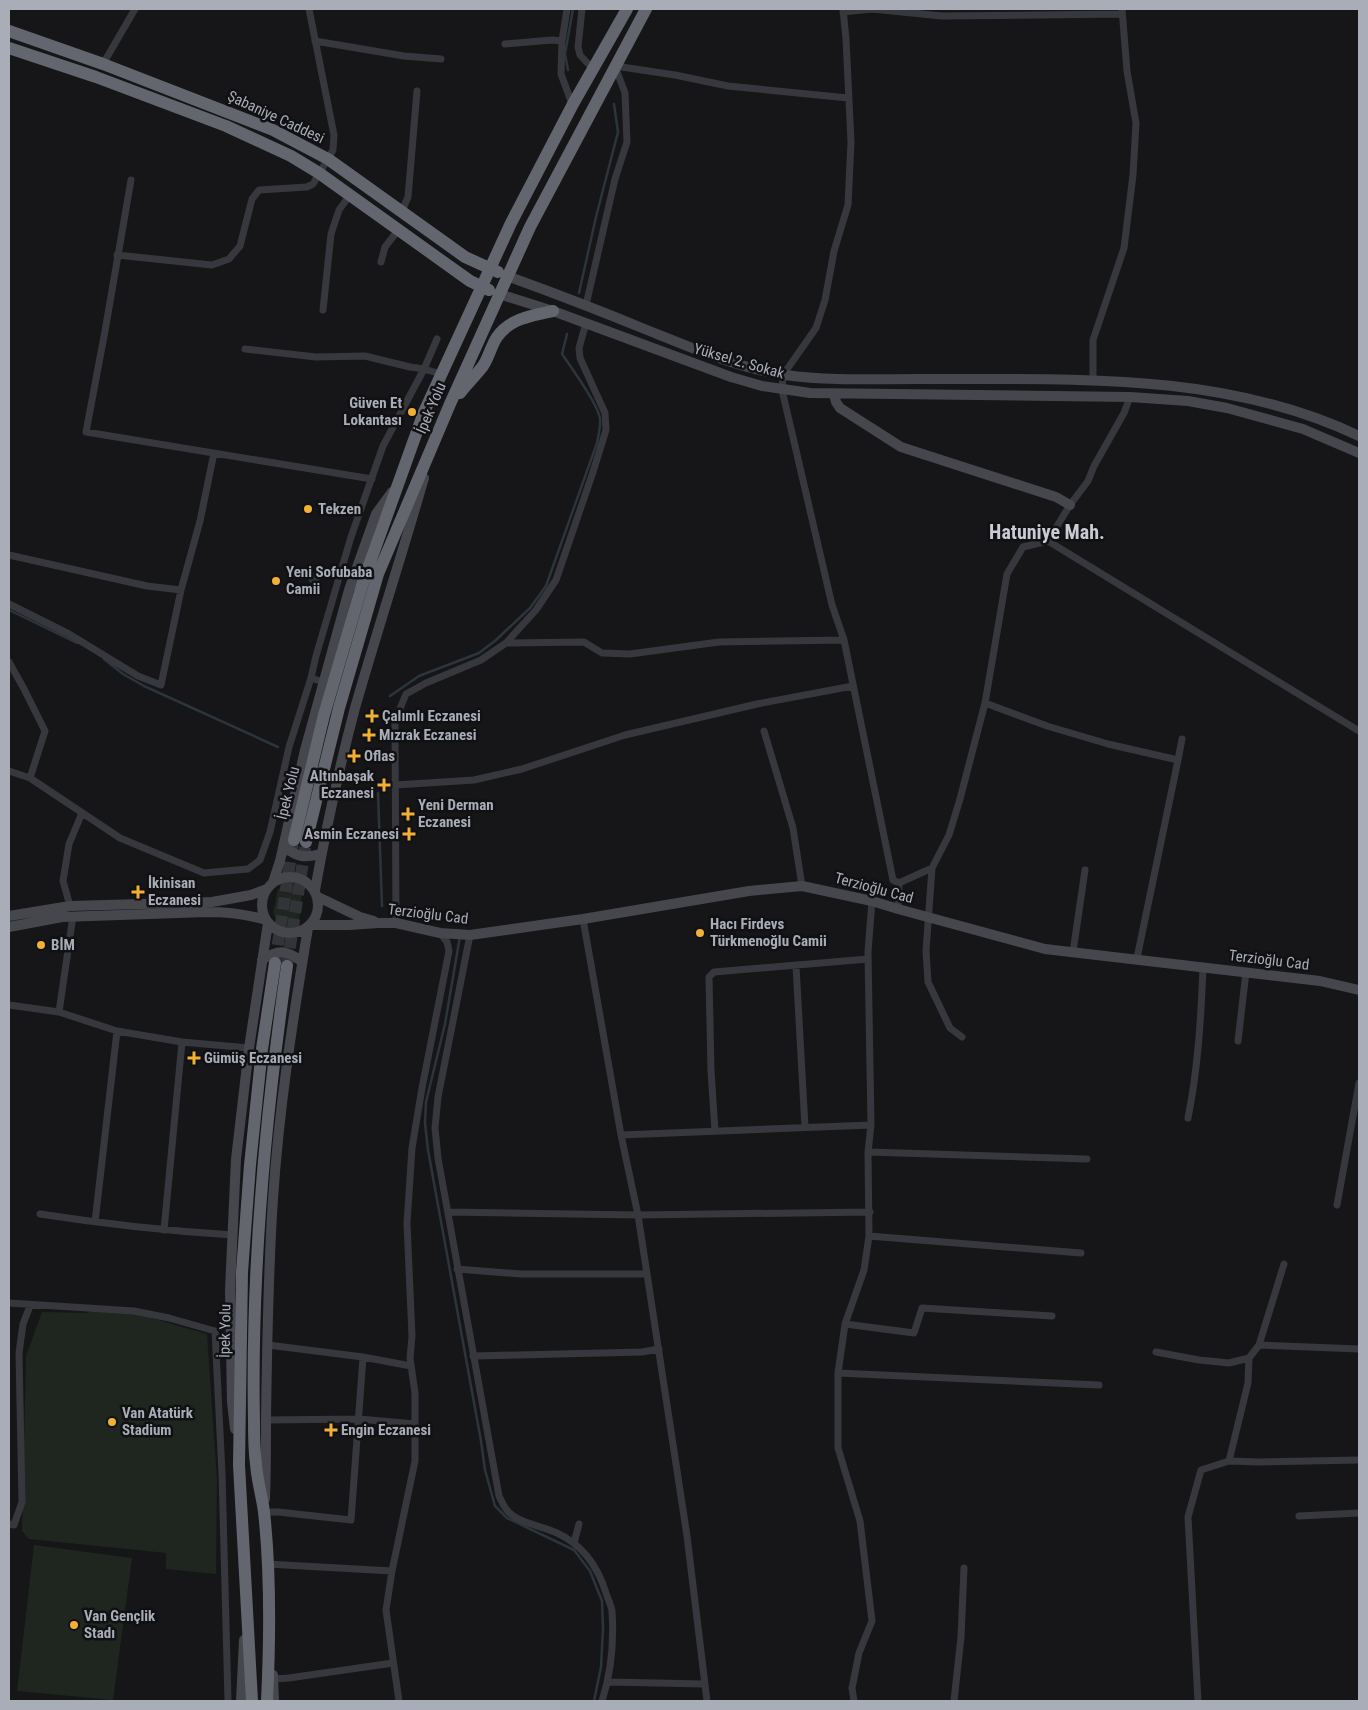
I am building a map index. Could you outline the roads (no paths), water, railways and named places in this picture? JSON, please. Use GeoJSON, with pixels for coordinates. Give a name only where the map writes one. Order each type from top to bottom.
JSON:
{"type":"FeatureCollection","features":[{"type":"Feature","properties":{"kind":"highway","name":"İpek Yolu"},"geometry":{"type":"LineString","coordinates":[[295,842],[324,715],[362,582],[424,412],[511,223],[592,68],[627,9]]}},
{"type":"Feature","properties":{"kind":"highway","name":"İpek Yolu"},"geometry":{"type":"LineString","coordinates":[[295,842],[339,708],[378,574],[507,276],[530,228],[646,9]]}},
{"type":"Feature","properties":{"kind":"highway","name":"Şabaniye Caddesi"},"geometry":{"type":"LineString","coordinates":[[9,31],[102,64],[273,130],[328,159],[465,257],[490,270],[507,276]]}},
{"type":"Feature","properties":{"kind":"highway"},"geometry":{"type":"LineString","coordinates":[[9,48],[96,77],[226,126],[291,156],[319,173],[470,281],[499,294]]}},
{"type":"Feature","properties":{"kind":"highway"},"geometry":{"type":"LineString","coordinates":[[450,404],[484,364],[497,337],[503,330],[512,323],[522,319],[552,311]]}},
{"type":"Feature","properties":{"kind":"highway","name":"İpek Yolu"},"geometry":{"type":"LineString","coordinates":[[252,1701],[239,1465],[245,1235],[262,1049],[281,965],[262,1177],[256,1271],[254,1422],[256,1464],[264,1512],[267,1564],[270,1638],[267,1701]]}},
{"type":"Feature","properties":{"kind":"street"},"geometry":{"type":"LineString","coordinates":[[102,64],[136,9]]}},
{"type":"Feature","properties":{"kind":"street"},"geometry":{"type":"LineString","coordinates":[[117,254],[212,265],[230,259],[240,246],[252,199],[259,190],[307,187],[313,184],[332,150],[334,134],[309,9]]}},
{"type":"Feature","properties":{"kind":"street"},"geometry":{"type":"LineString","coordinates":[[567,9],[562,41],[560,74],[573,104]]}},
{"type":"Feature","properties":{"kind":"street"},"geometry":{"type":"LineString","coordinates":[[582,9],[578,47],[580,55],[592,68]]}},
{"type":"Feature","properties":{"kind":"street"},"geometry":{"type":"LineString","coordinates":[[899,883],[893,880],[844,640],[832,605],[782,390],[783,375],[816,328],[834,251],[848,205],[850,142],[843,10],[872,9],[942,16],[1122,11],[1127,71],[1136,123],[1133,175],[1124,248],[1093,340],[1093,380]]}},
{"type":"Feature","properties":{"kind":"street"},"geometry":{"type":"LineString","coordinates":[[505,44],[552,40],[562,41]]}},
{"type":"Feature","properties":{"kind":"street"},"geometry":{"type":"LineString","coordinates":[[315,41],[404,56],[441,59]]}},
{"type":"Feature","properties":{"kind":"street"},"geometry":{"type":"LineString","coordinates":[[586,305],[615,179],[627,142],[625,93],[615,66],[728,86],[848,98]]}},
{"type":"Feature","properties":{"kind":"street"},"geometry":{"type":"LineString","coordinates":[[402,211],[408,197],[417,91]]}},
{"type":"Feature","properties":{"kind":"street"},"geometry":{"type":"LineString","coordinates":[[131,180],[86,432],[372,479]]}},
{"type":"Feature","properties":{"kind":"street"},"geometry":{"type":"LineString","coordinates":[[323,310],[331,234],[339,210],[350,195]]}},
{"type":"Feature","properties":{"kind":"street"},"geometry":{"type":"LineString","coordinates":[[381,262],[385,247],[399,229]]}},
{"type":"Feature","properties":{"kind":"street","name":"Yüksel 2. Sokak"},"geometry":{"type":"LineString","coordinates":[[507,276],[737,364],[783,375],[834,379],[1093,380],[1158,384],[1230,394],[1270,404],[1306,415],[1359,436]]}},
{"type":"Feature","properties":{"kind":"street","name":"Yüksel 2. Sokak"},"geometry":{"type":"LineString","coordinates":[[499,294],[586,323],[731,377],[782,390],[834,394],[1130,396],[1188,401],[1226,408],[1303,429],[1359,453]]}},
{"type":"Feature","properties":{"kind":"street"},"geometry":{"type":"LineString","coordinates":[[396,923],[395,721],[406,694],[426,683],[481,660],[506,643],[536,610],[556,580],[606,430],[605,413],[580,358],[579,348],[586,323]]}},
{"type":"Feature","properties":{"kind":"street"},"geometry":{"type":"LineString","coordinates":[[9,771],[30,778],[120,838],[204,873],[248,869],[260,860],[270,832],[289,748],[351,537],[383,446],[424,369],[437,339]]}},
{"type":"Feature","properties":{"kind":"street"},"geometry":{"type":"LineString","coordinates":[[244,349],[316,356],[365,356],[441,374]]}},
{"type":"Feature","properties":{"kind":"street"},"geometry":{"type":"LineString","coordinates":[[834,394],[840,408],[901,447],[1056,497],[1070,504]]}},
{"type":"Feature","properties":{"kind":"street"},"geometry":{"type":"LineString","coordinates":[[1048,541],[1070,504],[1088,481],[1094,466],[1124,413],[1130,396]]}},
{"type":"Feature","properties":{"kind":"street"},"geometry":{"type":"LineString","coordinates":[[363,1357],[351,1520],[264,1512],[267,1466],[266,1420],[273,1200],[278,1133],[301,961],[309,927],[318,912],[316,893],[321,854],[338,777],[356,707],[432,448]]}},
{"type":"Feature","properties":{"kind":"street"},"geometry":{"type":"LineString","coordinates":[[9,604],[70,634],[138,676],[161,684],[181,590],[200,521],[214,453]]}},
{"type":"Feature","properties":{"kind":"street"},"geometry":{"type":"LineString","coordinates":[[239,1465],[232,1402],[230,1336],[232,1235],[236,1159],[267,921],[262,904],[295,842],[305,750],[350,590],[376,514],[398,483]]}},
{"type":"Feature","properties":{"kind":"street"},"geometry":{"type":"LineString","coordinates":[[962,1037],[950,1028],[928,982],[926,951],[932,868],[949,835],[960,799],[985,703],[1007,574],[1023,547],[1048,541],[1359,731]]}},
{"type":"Feature","properties":{"kind":"street"},"geometry":{"type":"LineString","coordinates":[[9,555],[147,586],[181,590]]}},
{"type":"Feature","properties":{"kind":"street"},"geometry":{"type":"LineString","coordinates":[[506,643],[584,642],[602,653],[630,654],[719,642],[844,640]]}},
{"type":"Feature","properties":{"kind":"street"},"geometry":{"type":"LineString","coordinates":[[9,662],[45,731],[30,778]]}},
{"type":"Feature","properties":{"kind":"street"},"geometry":{"type":"LineString","coordinates":[[311,678],[323,682]]}},
{"type":"Feature","properties":{"kind":"street"},"geometry":{"type":"LineString","coordinates":[[395,785],[474,780],[522,769],[625,735],[757,704],[853,686]]}},
{"type":"Feature","properties":{"kind":"street"},"geometry":{"type":"LineString","coordinates":[[985,703],[1047,726],[1108,744],[1178,760]]}},
{"type":"Feature","properties":{"kind":"street"},"geometry":{"type":"LineString","coordinates":[[764,731],[793,828],[802,886]]}},
{"type":"Feature","properties":{"kind":"street"},"geometry":{"type":"LineString","coordinates":[[1137,958],[1182,739]]}},
{"type":"Feature","properties":{"kind":"street"},"geometry":{"type":"LineString","coordinates":[[70,906],[63,881],[69,844],[82,813]]}},
{"type":"Feature","properties":{"kind":"street"},"geometry":{"type":"LineString","coordinates":[[295,842],[289,850],[299,856],[321,854]]}},
{"type":"Feature","properties":{"kind":"street"},"geometry":{"type":"LineString","coordinates":[[899,883],[932,868]]}},
{"type":"Feature","properties":{"kind":"street"},"geometry":{"type":"LineString","coordinates":[[1073,952],[1085,870]]}},
{"type":"Feature","properties":{"kind":"street"},"geometry":{"type":"LineString","coordinates":[[9,916],[70,906],[212,902],[251,895],[270,886],[281,878],[291,876],[300,878],[308,883],[316,893]]}},
{"type":"Feature","properties":{"kind":"street"},"geometry":{"type":"LineString","coordinates":[[898,910],[899,883]]}},
{"type":"Feature","properties":{"kind":"street","name":"Terzioğlu Cad"},"geometry":{"type":"LineString","coordinates":[[309,927],[378,922],[396,923],[440,933],[470,936],[583,920],[749,891],[802,886],[872,900],[898,910],[1045,948],[1320,981],[1359,990]]}},
{"type":"Feature","properties":{"kind":"street","name":"Terzioğlu Cad"},"geometry":{"type":"LineString","coordinates":[[316,893],[360,917],[378,922]]}},
{"type":"Feature","properties":{"kind":"street"},"geometry":{"type":"LineString","coordinates":[[854,1701],[852,1688],[859,1653],[872,1621],[860,1521],[838,1448],[838,1373],[845,1324],[864,1270],[869,1236],[868,1152],[871,1125],[868,959],[872,900]]}},
{"type":"Feature","properties":{"kind":"street"},"geometry":{"type":"LineString","coordinates":[[9,927],[73,916],[229,912],[267,921],[282,933],[300,932],[309,927]]}},
{"type":"Feature","properties":{"kind":"street"},"geometry":{"type":"LineString","coordinates":[[59,1012],[73,916]]}},
{"type":"Feature","properties":{"kind":"street"},"geometry":{"type":"LineString","coordinates":[[583,920],[621,1134],[638,1215],[687,1536],[707,1701]]}},
{"type":"Feature","properties":{"kind":"street"},"geometry":{"type":"LineString","coordinates":[[399,1701],[386,1610],[392,1571],[415,1461],[415,1392],[411,1366],[412,1336],[407,1223],[412,1148],[449,951],[447,942],[440,933]]}},
{"type":"Feature","properties":{"kind":"street"},"geometry":{"type":"LineString","coordinates":[[470,936],[438,1097],[435,1128],[438,1158],[457,1269],[499,1496],[507,1511],[527,1522],[557,1533],[574,1543],[590,1559],[601,1575],[612,1610],[608,1682],[602,1701]]}},
{"type":"Feature","properties":{"kind":"street"},"geometry":{"type":"LineString","coordinates":[[262,960],[269,955],[282,952],[292,954],[301,961]]}},
{"type":"Feature","properties":{"kind":"street"},"geometry":{"type":"LineString","coordinates":[[715,1131],[709,977],[714,972],[868,959]]}},
{"type":"Feature","properties":{"kind":"street"},"geometry":{"type":"LineString","coordinates":[[796,966],[805,1127]]}},
{"type":"Feature","properties":{"kind":"street"},"geometry":{"type":"LineString","coordinates":[[1188,1118],[1196,1080],[1201,1022],[1202,967]]}},
{"type":"Feature","properties":{"kind":"street"},"geometry":{"type":"LineString","coordinates":[[1238,1041],[1246,972]]}},
{"type":"Feature","properties":{"kind":"street"},"geometry":{"type":"LineString","coordinates":[[9,1005],[59,1012],[117,1031],[182,1042],[249,1048]]}},
{"type":"Feature","properties":{"kind":"street"},"geometry":{"type":"LineString","coordinates":[[95,1222],[117,1031]]}},
{"type":"Feature","properties":{"kind":"street"},"geometry":{"type":"LineString","coordinates":[[164,1230],[182,1042]]}},
{"type":"Feature","properties":{"kind":"street"},"geometry":{"type":"LineString","coordinates":[[1337,1205],[1359,1083]]}},
{"type":"Feature","properties":{"kind":"street"},"geometry":{"type":"LineString","coordinates":[[621,1134],[871,1125]]}},
{"type":"Feature","properties":{"kind":"street"},"geometry":{"type":"LineString","coordinates":[[868,1152],[1087,1158]]}},
{"type":"Feature","properties":{"kind":"street"},"geometry":{"type":"LineString","coordinates":[[448,1212],[638,1215],[870,1212]]}},
{"type":"Feature","properties":{"kind":"street"},"geometry":{"type":"LineString","coordinates":[[40,1214],[164,1230],[232,1235]]}},
{"type":"Feature","properties":{"kind":"street"},"geometry":{"type":"LineString","coordinates":[[869,1236],[1081,1253]]}},
{"type":"Feature","properties":{"kind":"street"},"geometry":{"type":"LineString","coordinates":[[1229,1461],[1248,1383],[1249,1358],[1259,1345],[1284,1264]]}},
{"type":"Feature","properties":{"kind":"street"},"geometry":{"type":"LineString","coordinates":[[457,1269],[521,1274],[646,1274]]}},
{"type":"Feature","properties":{"kind":"street"},"geometry":{"type":"LineString","coordinates":[[9,1303],[30,1306],[134,1311],[215,1331],[223,1483],[227,1700],[241,1697],[246,1601]]}},
{"type":"Feature","properties":{"kind":"street"},"geometry":{"type":"LineString","coordinates":[[9,1524],[14,1525],[22,1502],[19,1353],[23,1324],[30,1306]]}},
{"type":"Feature","properties":{"kind":"street"},"geometry":{"type":"LineString","coordinates":[[845,1324],[914,1333],[922,1308],[1052,1316]]}},
{"type":"Feature","properties":{"kind":"street"},"geometry":{"type":"LineString","coordinates":[[268,1345],[363,1357],[411,1366]]}},
{"type":"Feature","properties":{"kind":"street"},"geometry":{"type":"LineString","coordinates":[[1259,1345],[1359,1349]]}},
{"type":"Feature","properties":{"kind":"street"},"geometry":{"type":"LineString","coordinates":[[473,1356],[642,1352],[659,1349]]}},
{"type":"Feature","properties":{"kind":"street"},"geometry":{"type":"LineString","coordinates":[[1156,1352],[1199,1360],[1229,1363],[1249,1358]]}},
{"type":"Feature","properties":{"kind":"street"},"geometry":{"type":"LineString","coordinates":[[838,1373],[1100,1385]]}},
{"type":"Feature","properties":{"kind":"street"},"geometry":{"type":"LineString","coordinates":[[266,1420],[359,1419],[415,1424]]}},
{"type":"Feature","properties":{"kind":"street"},"geometry":{"type":"LineString","coordinates":[[1198,1701],[1188,1517],[1201,1470],[1229,1461],[1359,1460]]}},
{"type":"Feature","properties":{"kind":"street"},"geometry":{"type":"LineString","coordinates":[[1298,1516],[1359,1513]]}},
{"type":"Feature","properties":{"kind":"street"},"geometry":{"type":"LineString","coordinates":[[574,1543],[579,1524]]}},
{"type":"Feature","properties":{"kind":"street"},"geometry":{"type":"LineString","coordinates":[[267,1564],[392,1571]]}},
{"type":"Feature","properties":{"kind":"street"},"geometry":{"type":"LineString","coordinates":[[954,1701],[962,1638],[964,1568]]}},
{"type":"Feature","properties":{"kind":"street"},"geometry":{"type":"LineString","coordinates":[[270,1638],[274,1701]]}},
{"type":"Feature","properties":{"kind":"street"},"geometry":{"type":"LineString","coordinates":[[274,1679],[393,1663]]}},
{"type":"Feature","properties":{"kind":"street"},"geometry":{"type":"LineString","coordinates":[[608,1682],[704,1684]]}},
{"type":"Feature","properties":{"kind":"waterway"},"geometry":{"type":"LineString","coordinates":[[568,70],[565,54],[573,9]]}},
{"type":"Feature","properties":{"kind":"waterway"},"geometry":{"type":"LineString","coordinates":[[579,293],[618,132],[614,104]]}},
{"type":"Feature","properties":{"kind":"waterway"},"geometry":{"type":"LineString","coordinates":[[390,696],[419,676],[479,653],[530,608],[546,586],[597,443],[600,425],[595,405],[562,354],[567,334]]}},
{"type":"Feature","properties":{"kind":"waterway"},"geometry":{"type":"LineString","coordinates":[[9,610],[77,643]]}},
{"type":"Feature","properties":{"kind":"waterway"},"geometry":{"type":"LineString","coordinates":[[104,659],[123,674],[144,686],[278,747]]}},
{"type":"Feature","properties":{"kind":"waterway"},"geometry":{"type":"LineString","coordinates":[[378,793],[382,906]]}},
{"type":"Feature","properties":{"kind":"waterway"},"geometry":{"type":"LineString","coordinates":[[460,936],[445,1024],[426,1102],[425,1123],[428,1150],[485,1470],[495,1506],[507,1518],[574,1550],[590,1571],[602,1601],[603,1628],[601,1667],[594,1701]]}},
{"type":"Feature","properties":{"kind":"tunnel"},"geometry":{"type":"LineString","coordinates":[[275,963],[293,842]]}},
{"type":"Feature","properties":{"kind":"tunnel"},"geometry":{"type":"LineString","coordinates":[[287,966],[306,842]]}},
{"type":"Feature","properties":{"kind":"place","name":"Güven Et Lokantası"},"geometry":{"type":"Point","coordinates":[412,412]}},
{"type":"Feature","properties":{"kind":"place","name":"Tekzen"},"geometry":{"type":"Point","coordinates":[308,509]}},
{"type":"Feature","properties":{"kind":"place","name":"Yeni Sofubaba Camii"},"geometry":{"type":"Point","coordinates":[276,581]}},
{"type":"Feature","properties":{"kind":"place","name":"Çalımlı Eczanesi"},"geometry":{"type":"Point","coordinates":[372,716]}},
{"type":"Feature","properties":{"kind":"place","name":"Mızrak Eczanesi"},"geometry":{"type":"Point","coordinates":[369,735]}},
{"type":"Feature","properties":{"kind":"place","name":"Oflas"},"geometry":{"type":"Point","coordinates":[354,756]}},
{"type":"Feature","properties":{"kind":"place","name":"Altınbaşak Eczanesi"},"geometry":{"type":"Point","coordinates":[384,785]}},
{"type":"Feature","properties":{"kind":"place","name":"Yeni Derman Eczanesi"},"geometry":{"type":"Point","coordinates":[408,814]}},
{"type":"Feature","properties":{"kind":"place","name":"Asmin Eczanesi"},"geometry":{"type":"Point","coordinates":[409,834]}},
{"type":"Feature","properties":{"kind":"place","name":"İkinisan Eczanesi"},"geometry":{"type":"Point","coordinates":[138,892]}},
{"type":"Feature","properties":{"kind":"place","name":"Hacı Firdevs Türkmenoğlu Camii"},"geometry":{"type":"Point","coordinates":[700,933]}},
{"type":"Feature","properties":{"kind":"place","name":"BİM"},"geometry":{"type":"Point","coordinates":[41,945]}},
{"type":"Feature","properties":{"kind":"place","name":"Gümüş Eczanesi"},"geometry":{"type":"Point","coordinates":[194,1058]}},
{"type":"Feature","properties":{"kind":"place","name":"Van Atatürk Stadium"},"geometry":{"type":"Point","coordinates":[112,1422]}},
{"type":"Feature","properties":{"kind":"place","name":"Engin Eczanesi"},"geometry":{"type":"Point","coordinates":[331,1430]}},
{"type":"Feature","properties":{"kind":"place","name":"Van Gençlik Stadı"},"geometry":{"type":"Point","coordinates":[74,1625]}},
{"type":"Feature","properties":{"kind":"district","name":"Hatuniye Mah."},"geometry":{"type":"Point","coordinates":[1047,532]}}]}
